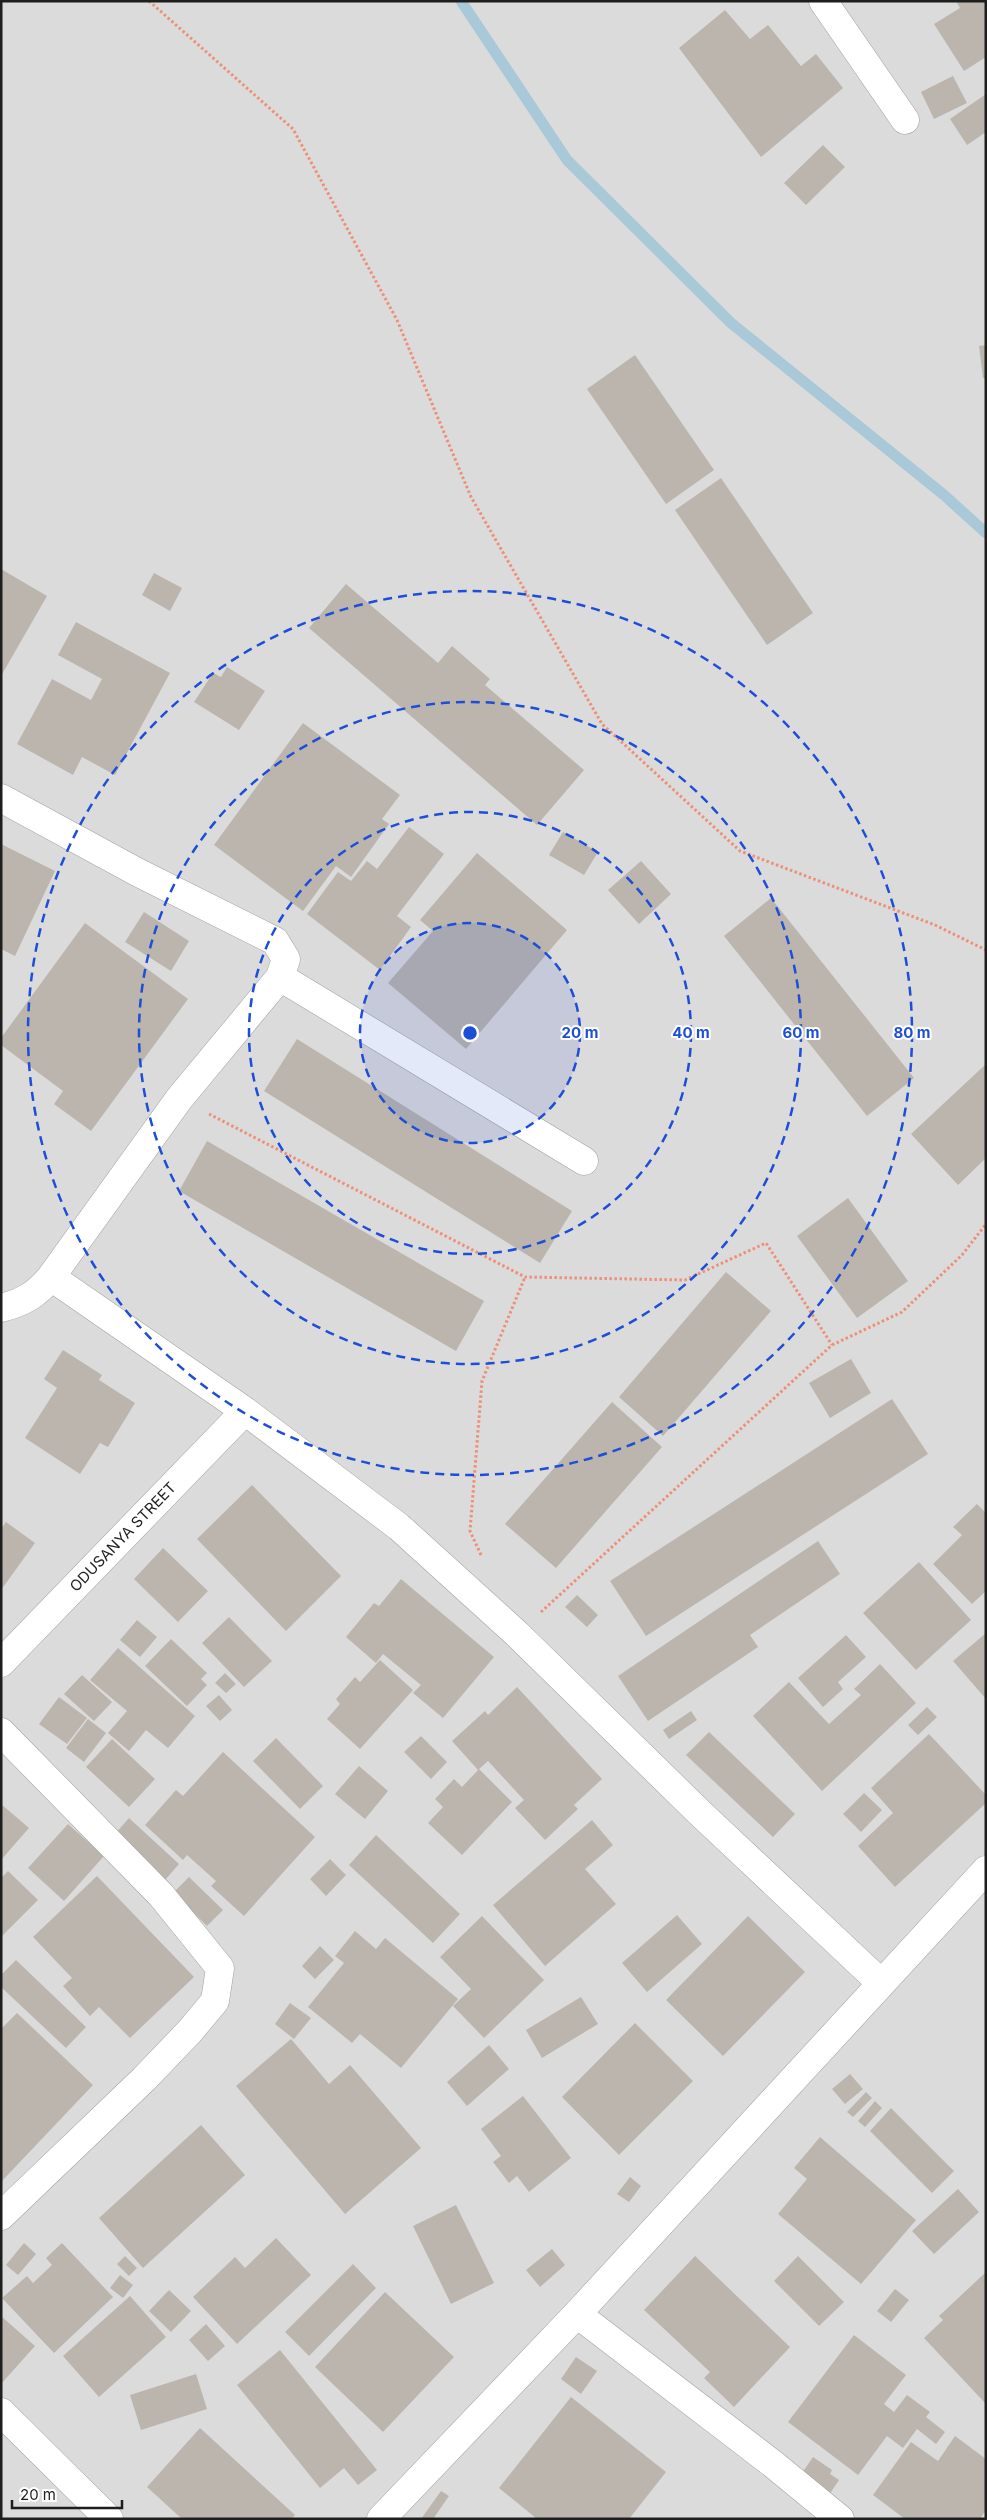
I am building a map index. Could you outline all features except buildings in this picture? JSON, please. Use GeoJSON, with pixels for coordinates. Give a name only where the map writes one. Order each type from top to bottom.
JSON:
{"type":"FeatureCollection","features":[{"type":"Feature","properties":{"kind":"street"},"geometry":{"type":"LineString","coordinates":[[824,1],[905,120]]}},
{"type":"Feature","properties":{"kind":"street"},"geometry":{"type":"LineString","coordinates":[[1,798],[137,872],[275,941],[286,959],[280,977],[180,1099],[51,1277],[38,1292],[18,1304],[1,1308]]}},
{"type":"Feature","properties":{"kind":"street"},"geometry":{"type":"LineString","coordinates":[[280,977],[584,1161]]}},
{"type":"Feature","properties":{"kind":"street"},"geometry":{"type":"LineString","coordinates":[[51,1277],[244,1411],[399,1527],[517,1634],[700,1813],[881,1983]]}},
{"type":"Feature","properties":{"kind":"street","name":"ODUSANYA STREET"},"geometry":{"type":"LineString","coordinates":[[1,1663],[244,1411]]}},
{"type":"Feature","properties":{"kind":"street"},"geometry":{"type":"LineString","coordinates":[[1,1732],[161,1895],[220,1968],[215,2001],[190,2031],[144,2079],[1,2216]]}},
{"type":"Feature","properties":{"kind":"street"},"geometry":{"type":"LineString","coordinates":[[381,2519],[577,2314],[986,1870]]}},
{"type":"Feature","properties":{"kind":"street"},"geometry":{"type":"LineString","coordinates":[[577,2314],[773,2464],[840,2519]]}},
{"type":"Feature","properties":{"kind":"street"},"geometry":{"type":"LineString","coordinates":[[1,2412],[108,2519]]}},
{"type":"Feature","properties":{"kind":"path"},"geometry":{"type":"LineString","coordinates":[[149,1],[293,129],[397,320],[471,497],[602,724],[740,851],[935,924],[986,950]]}},
{"type":"Feature","properties":{"kind":"path"},"geometry":{"type":"LineString","coordinates":[[180,1099],[525,1277],[685,1280],[766,1243],[832,1345]]}},
{"type":"Feature","properties":{"kind":"path"},"geometry":{"type":"LineString","coordinates":[[517,1634],[832,1345],[902,1312],[962,1255],[986,1224]]}},
{"type":"Feature","properties":{"kind":"path"},"geometry":{"type":"LineString","coordinates":[[482,1557],[470,1531],[482,1381],[525,1277]]}},
{"type":"Feature","properties":{"kind":"shaded area"},"geometry":{"type":"Polygon","coordinates":[[[1,1],[986,1],[986,2519],[1,2519],[1,1]]]}},
{"type":"Feature","properties":{"kind":"waterway"},"geometry":{"type":"LineString","coordinates":[[461,1],[567,160],[731,323],[944,495],[986,533]]}}]}
